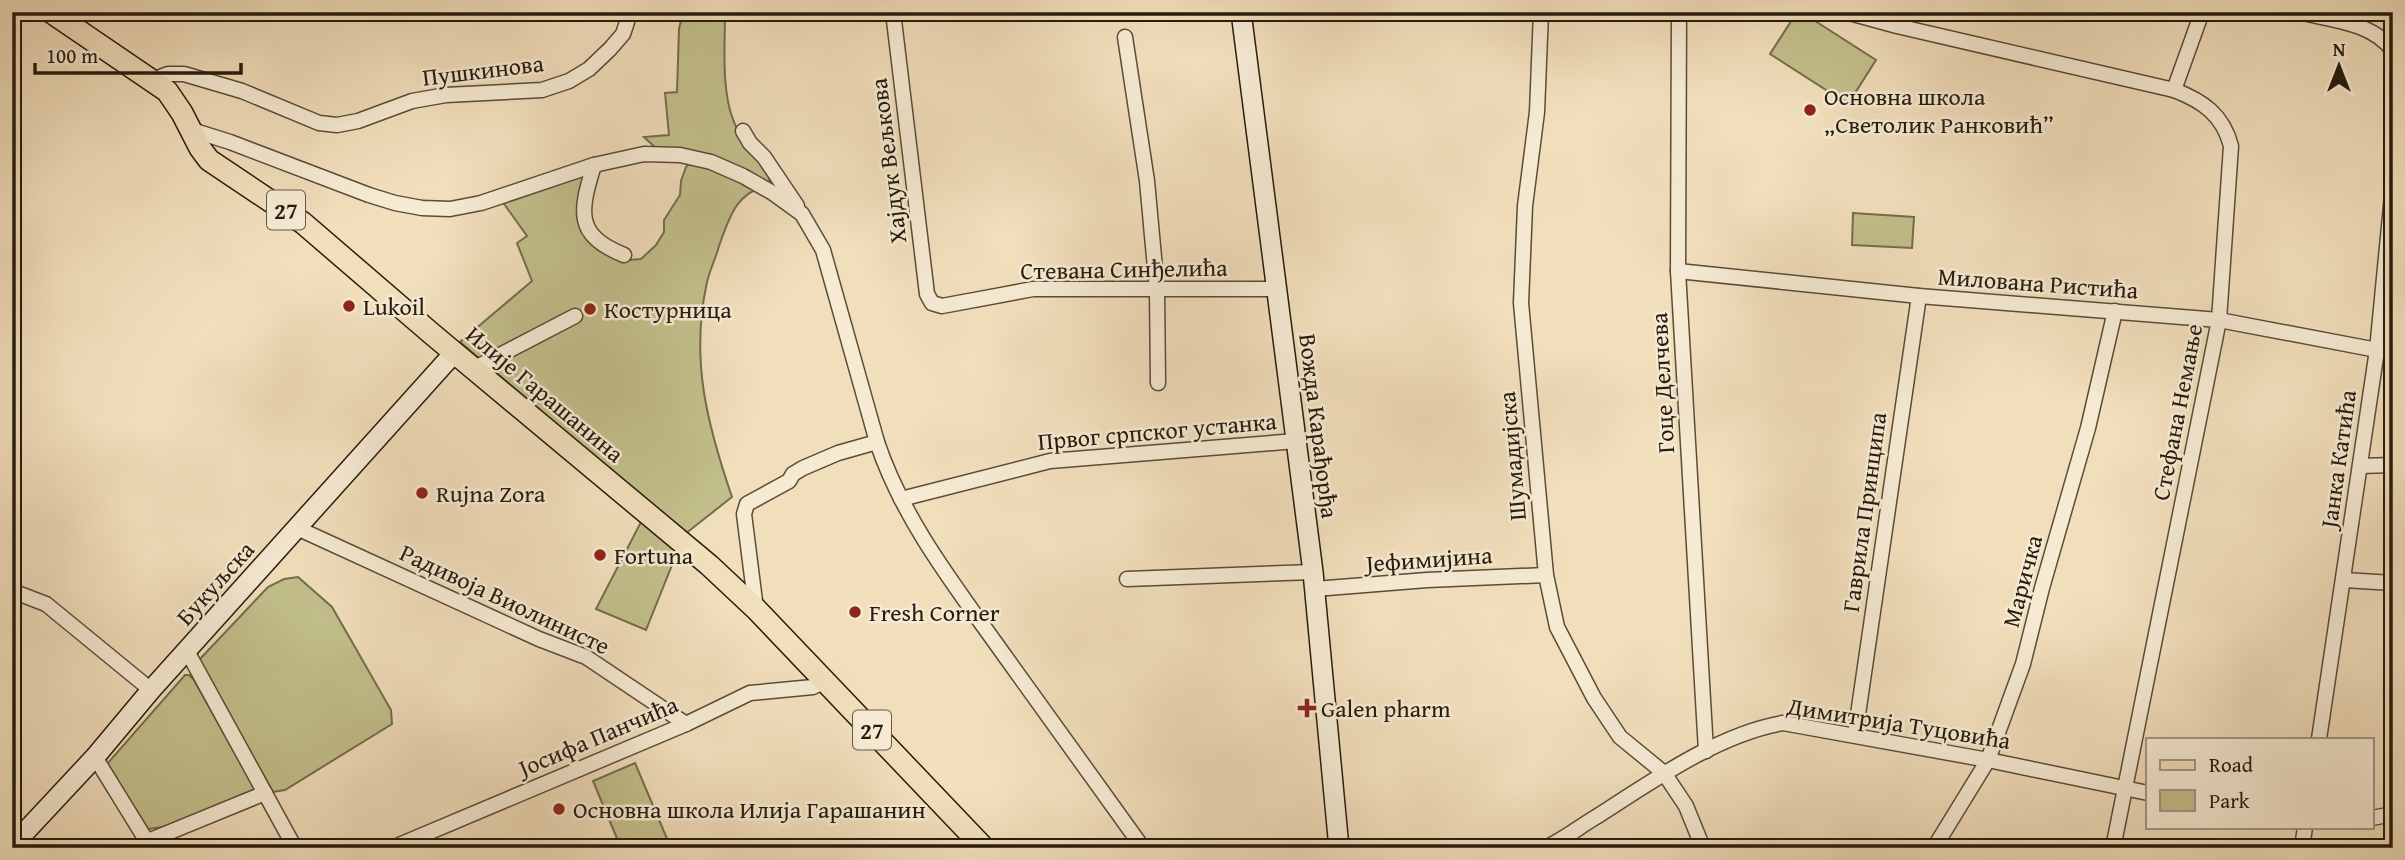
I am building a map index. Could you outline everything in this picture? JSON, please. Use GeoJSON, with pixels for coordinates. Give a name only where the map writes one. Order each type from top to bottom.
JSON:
{"type":"FeatureCollection","features":[{"type":"Feature","properties":{"kind":"main road","name":"Илије Гарашанина"},"geometry":{"type":"LineString","coordinates":[[51,12],[68,26],[153,80],[172,97],[204,155],[216,166],[303,223],[473,369],[657,520],[756,609],[984,848]]}},
{"type":"Feature","properties":{"kind":"main road","name":"Вожда Карађорђа"},"geometry":{"type":"LineString","coordinates":[[1241,12],[1314,580],[1339,848]]}},
{"type":"Feature","properties":{"kind":"main road","name":"Букуљска"},"geometry":{"type":"LineString","coordinates":[[12,846],[95,757],[454,353]]}},
{"type":"Feature","properties":{"kind":"street","name":"Пушкинова"},"geometry":{"type":"LineString","coordinates":[[153,80],[168,74],[184,74],[242,91],[319,123],[337,125],[358,121],[412,102],[446,95],[542,90],[569,81],[589,69],[611,49],[623,34],[627,12]]}},
{"type":"Feature","properties":{"kind":"street","name":"Хајдук Вељкова"},"geometry":{"type":"LineString","coordinates":[[893,12],[927,294],[932,303]]}},
{"type":"Feature","properties":{"kind":"street","name":"Шумадијска"},"geometry":{"type":"LineString","coordinates":[[1541,12],[1537,112],[1525,206],[1521,303],[1546,575],[1557,627],[1594,698],[1620,737],[1664,773],[1686,806],[1703,848]]}},
{"type":"Feature","properties":{"kind":"street","name":"Гоце Делчева"},"geometry":{"type":"LineString","coordinates":[[1679,12],[1678,271],[1706,751]]}},
{"type":"Feature","properties":{"kind":"street","name":"Стефана Немање"},"geometry":{"type":"LineString","coordinates":[[1846,12],[2174,90],[2193,98],[2224,124],[2231,146],[2219,320],[2113,848]]}},
{"type":"Feature","properties":{"kind":"street"},"geometry":{"type":"LineString","coordinates":[[2174,90],[2202,12]]}},
{"type":"Feature","properties":{"kind":"street"},"geometry":{"type":"LineString","coordinates":[[2299,12],[2360,27],[2386,42],[2393,51]]}},
{"type":"Feature","properties":{"kind":"street"},"geometry":{"type":"LineString","coordinates":[[1125,37],[1147,181],[1157,290],[1158,383]]}},
{"type":"Feature","properties":{"kind":"street"},"geometry":{"type":"LineString","coordinates":[[191,130],[230,142],[369,195],[422,208],[450,209],[481,203],[594,165],[644,154],[680,155],[711,162],[743,176],[802,214]]}},
{"type":"Feature","properties":{"kind":"street"},"geometry":{"type":"LineString","coordinates":[[743,131],[750,143],[764,156],[822,250],[877,442],[887,472],[901,499],[938,564],[1143,848]]}},
{"type":"Feature","properties":{"kind":"street"},"geometry":{"type":"LineString","coordinates":[[594,165],[585,201],[587,230],[596,242],[624,255]]}},
{"type":"Feature","properties":{"kind":"street","name":"Јанка Катића"},"geometry":{"type":"LineString","coordinates":[[2319,738],[2377,350],[2393,185]]}},
{"type":"Feature","properties":{"kind":"street","name":"Милована Ристића"},"geometry":{"type":"LineString","coordinates":[[1678,271],[1919,296],[2219,320],[2377,350],[2393,350]]}},
{"type":"Feature","properties":{"kind":"street","name":"Стевана Синђелића"},"geometry":{"type":"LineString","coordinates":[[932,303],[942,306],[1033,289],[1277,289]]}},
{"type":"Feature","properties":{"kind":"street","name":"Гаврила Принципа"},"geometry":{"type":"LineString","coordinates":[[1855,734],[1919,296]]}},
{"type":"Feature","properties":{"kind":"street","name":"Маричка"},"geometry":{"type":"LineString","coordinates":[[1934,848],[1988,760],[2023,664],[2088,428],[2115,311]]}},
{"type":"Feature","properties":{"kind":"street"},"geometry":{"type":"LineString","coordinates":[[473,369],[575,316]]}},
{"type":"Feature","properties":{"kind":"street","name":"Првог српског устанка"},"geometry":{"type":"LineString","coordinates":[[901,499],[1050,461],[1296,441]]}},
{"type":"Feature","properties":{"kind":"street"},"geometry":{"type":"LineString","coordinates":[[756,609],[744,514],[747,504],[789,481],[793,474],[803,468],[838,453],[877,442]]}},
{"type":"Feature","properties":{"kind":"street"},"geometry":{"type":"LineString","coordinates":[[2360,466],[2393,465]]}},
{"type":"Feature","properties":{"kind":"street","name":"Радивоја Виолинисте"},"geometry":{"type":"LineString","coordinates":[[297,528],[539,639],[586,657],[686,724]]}},
{"type":"Feature","properties":{"kind":"street","name":"Јефимијина"},"geometry":{"type":"LineString","coordinates":[[1128,579],[1427,580],[1546,575]]}},
{"type":"Feature","properties":{"kind":"street"},"geometry":{"type":"LineString","coordinates":[[2344,580],[2393,583]]}},
{"type":"Feature","properties":{"kind":"street"},"geometry":{"type":"LineString","coordinates":[[14,595],[46,604],[152,690]]}},
{"type":"Feature","properties":{"kind":"street"},"geometry":{"type":"LineString","coordinates":[[187,651],[295,848]]}},
{"type":"Feature","properties":{"kind":"street","name":"Јосифа Панчића"},"geometry":{"type":"LineString","coordinates":[[391,848],[686,724],[750,693],[813,687],[825,681]]}},
{"type":"Feature","properties":{"kind":"street","name":"Димитрија Туцовића"},"geometry":{"type":"LineString","coordinates":[[1545,848],[1664,773],[1706,751],[1756,730],[1783,723],[1855,734],[2146,793]]}},
{"type":"Feature","properties":{"kind":"street"},"geometry":{"type":"LineString","coordinates":[[95,757],[150,844],[265,793]]}},
{"type":"Feature","properties":{"kind":"street"},"geometry":{"type":"LineString","coordinates":[[2374,818],[2393,814]]}},
{"type":"Feature","properties":{"kind":"street"},"geometry":{"type":"LineString","coordinates":[[2302,848],[2305,828]]}},
{"type":"Feature","properties":{"kind":"green space"},"geometry":{"type":"Polygon","coordinates":[[[683,12],[725,12],[725,68],[730,110],[738,130],[765,167],[770,184],[749,193],[736,207],[727,224],[707,282],[700,338],[704,391],[715,443],[732,497],[685,534],[460,342],[532,281],[517,243],[527,236],[502,201],[587,174],[582,221],[628,260],[641,259],[656,245],[664,232],[664,220],[680,195],[686,167],[698,155],[657,149],[644,137],[669,135],[665,93],[677,92],[679,29],[683,12]]]}},
{"type":"Feature","properties":{"kind":"green space"},"geometry":{"type":"Polygon","coordinates":[[[1797,12],[1876,60],[1848,104],[1770,54],[1797,12]]]}},
{"type":"Feature","properties":{"kind":"green space"},"geometry":{"type":"Polygon","coordinates":[[[1853,213],[1914,217],[1912,248],[1852,245],[1853,213]]]}},
{"type":"Feature","properties":{"kind":"green space"},"geometry":{"type":"Polygon","coordinates":[[[642,520],[678,550],[646,630],[596,609],[642,520]]]}},
{"type":"Feature","properties":{"kind":"green space"},"geometry":{"type":"Polygon","coordinates":[[[298,577],[332,607],[391,710],[392,724],[285,790],[273,792],[200,659],[268,587],[284,579],[298,577]]]}},
{"type":"Feature","properties":{"kind":"green space"},"geometry":{"type":"Polygon","coordinates":[[[185,675],[194,680],[255,789],[254,792],[163,827],[149,829],[107,764],[185,675]]]}},
{"type":"Feature","properties":{"kind":"green space"},"geometry":{"type":"Polygon","coordinates":[[[635,763],[671,848],[621,848],[593,781],[635,763]]]}},
{"type":"Feature","properties":{"kind":"place","name":"Основна школа „Светолик Ранковић”"},"geometry":{"type":"Point","coordinates":[1810,110]}},
{"type":"Feature","properties":{"kind":"place","name":"Lukoil"},"geometry":{"type":"Point","coordinates":[349,306]}},
{"type":"Feature","properties":{"kind":"place","name":"Костурница"},"geometry":{"type":"Point","coordinates":[590,309]}},
{"type":"Feature","properties":{"kind":"place","name":"Rujna Zora"},"geometry":{"type":"Point","coordinates":[422,493]}},
{"type":"Feature","properties":{"kind":"place","name":"Fortuna"},"geometry":{"type":"Point","coordinates":[600,555]}},
{"type":"Feature","properties":{"kind":"place","name":"Fresh Corner"},"geometry":{"type":"Point","coordinates":[855,612]}},
{"type":"Feature","properties":{"kind":"place","name":"Galen pharm"},"geometry":{"type":"Point","coordinates":[1307,708]}},
{"type":"Feature","properties":{"kind":"place","name":"Основна школа Илија Гарашанин"},"geometry":{"type":"Point","coordinates":[559,809]}}]}
